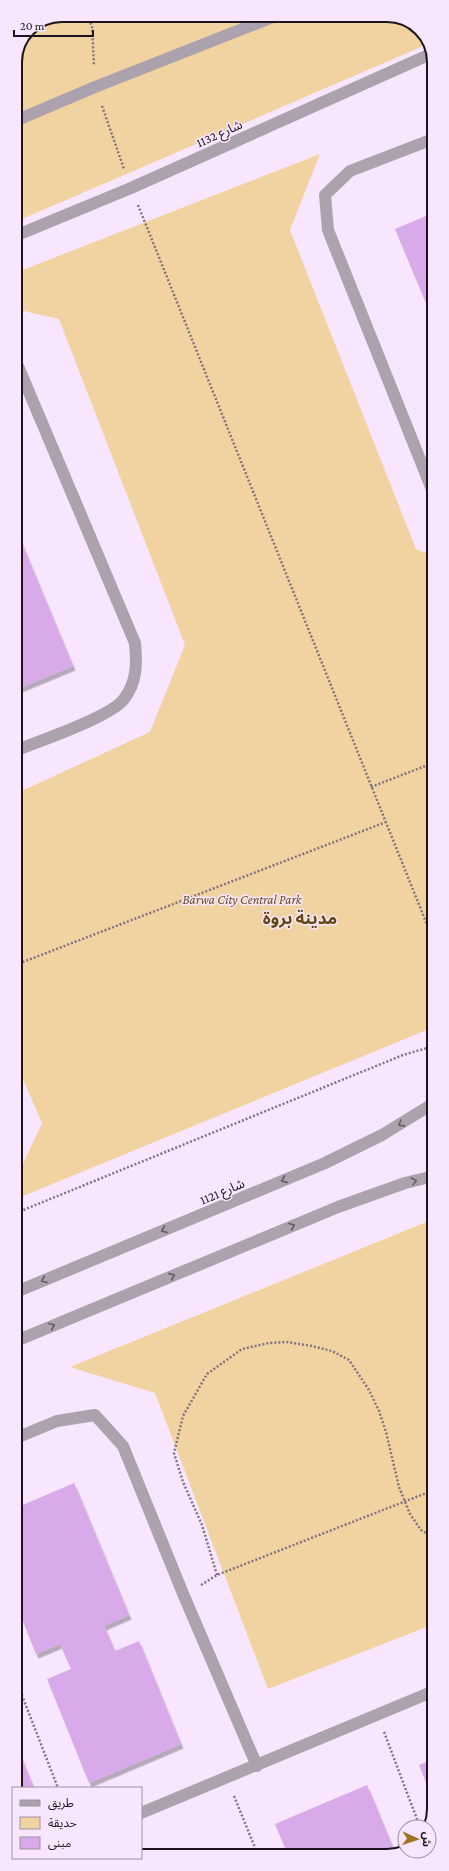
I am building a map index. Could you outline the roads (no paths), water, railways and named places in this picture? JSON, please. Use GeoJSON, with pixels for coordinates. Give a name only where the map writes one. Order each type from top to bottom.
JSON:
{"type":"FeatureCollection","features":[{"type":"Feature","properties":{"kind":"street"},"geometry":{"type":"LineString","coordinates":[[22,118],[95,87],[260,22]]}},
{"type":"Feature","properties":{"kind":"street","name":"شارع 1132"},"geometry":{"type":"LineString","coordinates":[[22,233],[131,188],[426,56]]}},
{"type":"Feature","properties":{"kind":"street"},"geometry":{"type":"LineString","coordinates":[[427,141],[350,171],[325,195],[328,230],[427,477]]}},
{"type":"Feature","properties":{"kind":"street"},"geometry":{"type":"LineString","coordinates":[[22,375],[135,643],[137,664],[133,682],[123,700],[106,713],[22,748]]}},
{"type":"Feature","properties":{"kind":"street","name":"شارع 1121"},"geometry":{"type":"LineString","coordinates":[[22,1289],[325,1163],[382,1135],[427,1107]]}},
{"type":"Feature","properties":{"kind":"street"},"geometry":{"type":"LineString","coordinates":[[22,1339],[338,1207],[406,1183],[427,1178]]}},
{"type":"Feature","properties":{"kind":"street"},"geometry":{"type":"LineString","coordinates":[[22,1436],[57,1422],[95,1415],[123,1446],[184,1596],[257,1766]]}},
{"type":"Feature","properties":{"kind":"street"},"geometry":{"type":"LineString","coordinates":[[142,1813],[257,1766],[427,1694]]}},
{"type":"Feature","properties":{"kind":"district","name":"مدينة بروة"},"geometry":{"type":"Point","coordinates":[300,918]}},
{"type":"Feature","properties":{"kind":"park label","name":"Barwa City Central Park"},"geometry":{"type":"Point","coordinates":[242,899]}}]}
